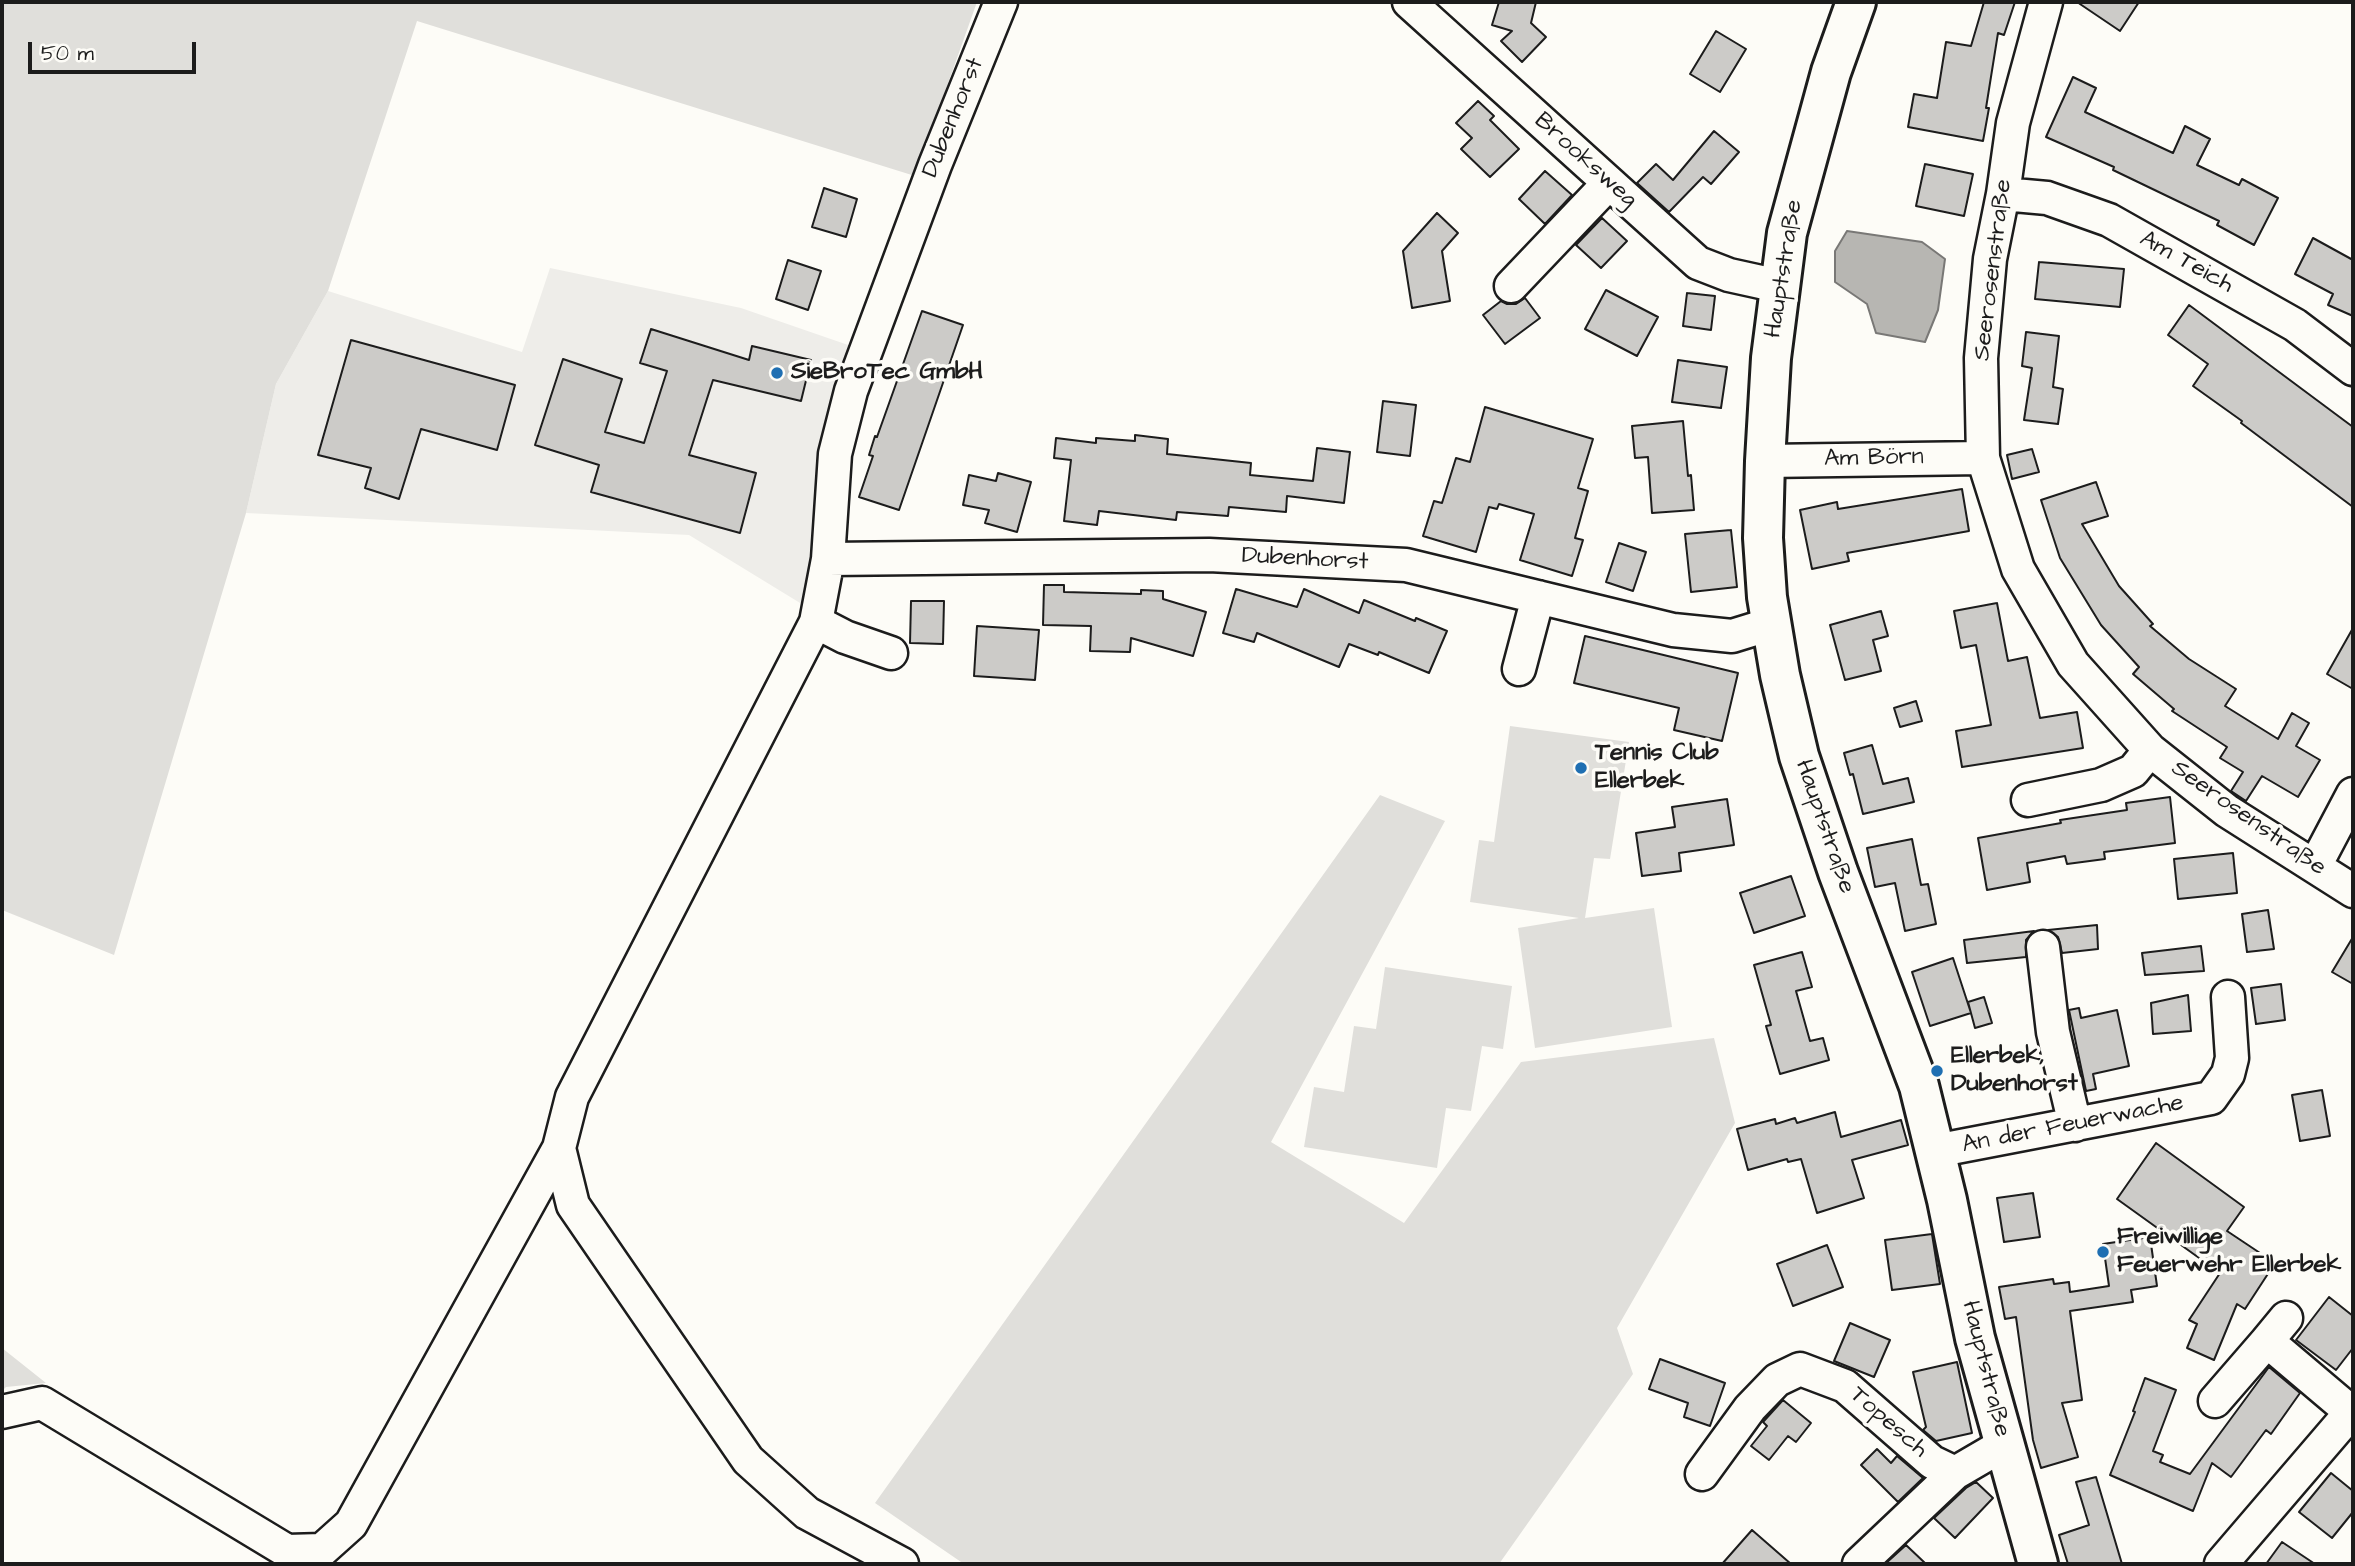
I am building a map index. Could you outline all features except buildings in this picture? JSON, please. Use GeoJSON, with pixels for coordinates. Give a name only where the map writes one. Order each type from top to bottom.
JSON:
{"type":"FeatureCollection","features":[{"type":"Feature","properties":{"kind":"main road","name":"Hauptstraße"},"geometry":{"type":"LineString","coordinates":[[1856,2],[1831,72],[1787,233],[1779,286],[1771,358],[1763,538],[1771,624],[1799,756],[1838,872],[1919,1086],[1975,1338],[2038,1564]]}},
{"type":"Feature","properties":{"kind":"street","name":"Dubenhorst"},"geometry":{"type":"LineString","coordinates":[[559,1147],[572,1097],[816,622],[828,559],[835,454],[851,391],[935,164],[1001,2]]}},
{"type":"Feature","properties":{"kind":"street","name":"Brooksweg"},"geometry":{"type":"LineString","coordinates":[[1409,2],[1698,263],[1729,275],[1779,286]]}},
{"type":"Feature","properties":{"kind":"street","name":"Seerosenstraße"},"geometry":{"type":"LineString","coordinates":[[2046,2],[2013,123],[1990,259],[1981,358],[1983,458],[2018,569],[2073,664],[2150,750],[2227,811],[2353,891]]}},
{"type":"Feature","properties":{"kind":"street"},"geometry":{"type":"LineString","coordinates":[[1511,286],[1609,183]]}},
{"type":"Feature","properties":{"kind":"street","name":"Am Teich"},"geometry":{"type":"LineString","coordinates":[[2003,194],[2047,198],[2109,220],[2295,325],[2353,369]]}},
{"type":"Feature","properties":{"kind":"street","name":"Am Börn"},"geometry":{"type":"LineString","coordinates":[[1765,461],[1983,458]]}},
{"type":"Feature","properties":{"kind":"street","name":"Dubenhorst"},"geometry":{"type":"LineString","coordinates":[[828,559],[1020,570],[1209,555],[1406,565],[1685,631],[1732,636],[1771,624]]}},
{"type":"Feature","properties":{"kind":"street"},"geometry":{"type":"LineString","coordinates":[[1519,669],[1538,597]]}},
{"type":"Feature","properties":{"kind":"street"},"geometry":{"type":"LineString","coordinates":[[816,622],[845,637],[891,653]]}},
{"type":"Feature","properties":{"kind":"street"},"geometry":{"type":"LineString","coordinates":[[2028,800],[2101,785],[2133,771],[2150,750]]}},
{"type":"Feature","properties":{"kind":"street"},"geometry":{"type":"LineString","coordinates":[[2315,866],[2353,794]]}},
{"type":"Feature","properties":{"kind":"street"},"geometry":{"type":"LineString","coordinates":[[2043,947],[2053,1032],[2075,1125]]}},
{"type":"Feature","properties":{"kind":"street","name":"An der Feuerwache"},"geometry":{"type":"LineString","coordinates":[[1935,1151],[2211,1098],[2228,1074],[2232,1058],[2228,997]]}},
{"type":"Feature","properties":{"kind":"street"},"geometry":{"type":"LineString","coordinates":[[2,1412],[42,1403],[286,1551],[322,1550],[351,1524],[559,1147]]}},
{"type":"Feature","properties":{"kind":"street"},"geometry":{"type":"LineString","coordinates":[[559,1147],[573,1205],[748,1460],[807,1513],[896,1561]]}},
{"type":"Feature","properties":{"kind":"street"},"geometry":{"type":"LineString","coordinates":[[2216,1401],[2277,1330],[2352,1411],[2221,1564]]}},
{"type":"Feature","properties":{"kind":"street","name":"Topesch"},"geometry":{"type":"LineString","coordinates":[[1702,1474],[1750,1408],[1777,1380],[1800,1369],[1845,1386],[1932,1462],[1955,1473]]}},
{"type":"Feature","properties":{"kind":"street","name":"Topesch"},"geometry":{"type":"LineString","coordinates":[[1860,1564],[1955,1473],[2003,1445]]}},
{"type":"Feature","properties":{"kind":"shaded area"},"geometry":{"type":"Polygon","coordinates":[[[2,2],[977,2],[915,176],[417,21],[328,291],[276,384],[246,513],[114,955],[2,910],[2,2]]]}},
{"type":"Feature","properties":{"kind":"shaded area"},"geometry":{"type":"Polygon","coordinates":[[[1847,231],[1922,242],[1945,259],[1938,310],[1925,342],[1876,333],[1867,304],[1835,282],[1835,251],[1847,231]]]}},
{"type":"Feature","properties":{"kind":"shaded area"},"geometry":{"type":"Polygon","coordinates":[[[550,268],[741,308],[851,346],[805,606],[689,535],[246,513],[276,384],[328,291],[522,352],[550,268]]]}},
{"type":"Feature","properties":{"kind":"shaded area"},"geometry":{"type":"Polygon","coordinates":[[[1510,726],[1629,742],[1610,859],[1594,858],[1585,918],[1654,908],[1672,1027],[1535,1048],[1518,928],[1579,918],[1470,902],[1479,840],[1494,842],[1510,726]]]}},
{"type":"Feature","properties":{"kind":"shaded area"},"geometry":{"type":"Polygon","coordinates":[[[1380,795],[1445,821],[1271,1142],[1404,1223],[1521,1062],[1714,1038],[1735,1123],[1617,1328],[1633,1374],[1499,1564],[964,1564],[875,1503],[1380,795]]]}},
{"type":"Feature","properties":{"kind":"shaded area"},"geometry":{"type":"Polygon","coordinates":[[[1385,967],[1512,986],[1503,1049],[1482,1046],[1471,1111],[1446,1108],[1437,1168],[1304,1147],[1314,1087],[1344,1092],[1354,1026],[1376,1029],[1385,967]]]}},
{"type":"Feature","properties":{"kind":"shaded area"},"geometry":{"type":"Polygon","coordinates":[[[2,1348],[46,1383],[6,1387],[2,1391],[2,1348]]]}},
{"type":"Feature","properties":{"kind":"place","name":"SieBroTec GmbH"},"geometry":{"type":"Point","coordinates":[777,373]}},
{"type":"Feature","properties":{"kind":"place","name":"Tennis Club Ellerbek"},"geometry":{"type":"Point","coordinates":[1581,768]}},
{"type":"Feature","properties":{"kind":"place","name":"Ellerbek, Dubenhorst"},"geometry":{"type":"Point","coordinates":[1937,1071]}},
{"type":"Feature","properties":{"kind":"place","name":"Freiwillige Feuerwehr Ellerbek"},"geometry":{"type":"Point","coordinates":[2103,1252]}}]}
